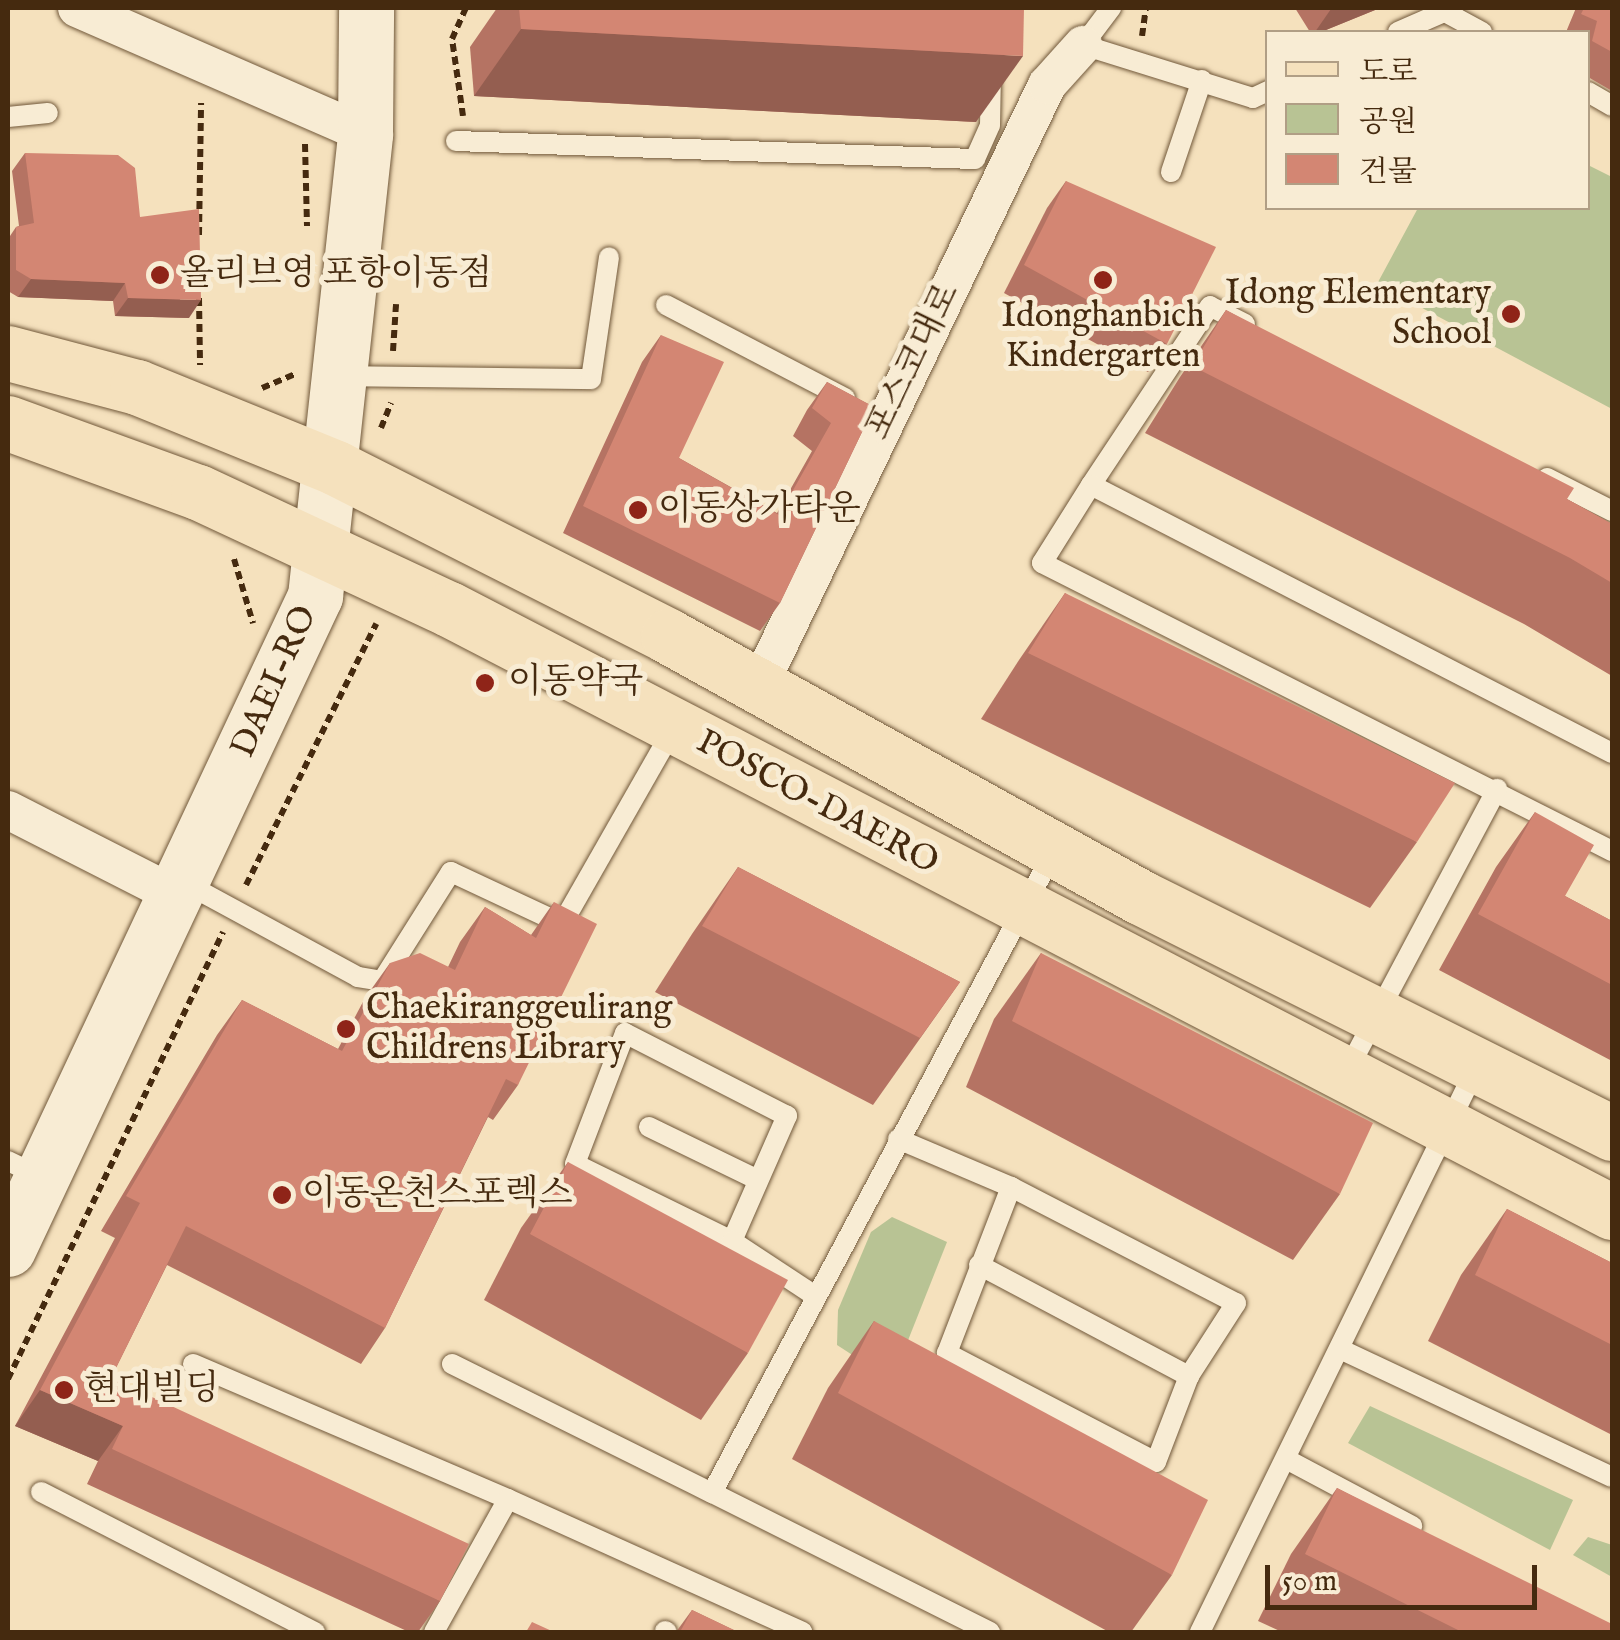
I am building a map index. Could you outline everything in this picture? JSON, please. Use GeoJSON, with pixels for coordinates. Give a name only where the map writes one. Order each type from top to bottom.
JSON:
{"type":"FeatureCollection","features":[{"type":"Feature","properties":{"kind":"main road","name":"POSCO-DAERO"},"geometry":{"type":"LineString","coordinates":[[8,354],[137,387],[336,468],[758,688],[1054,851],[1612,1132]]}},
{"type":"Feature","properties":{"kind":"main road","name":"POSCO-DAERO"},"geometry":{"type":"LineString","coordinates":[[8,424],[126,462],[322,550],[1612,1212]]}},
{"type":"Feature","properties":{"kind":"main road"},"geometry":{"type":"LineString","coordinates":[[942,868],[968,846],[970,805]]}},
{"type":"Feature","properties":{"kind":"street"},"geometry":{"type":"LineString","coordinates":[[77,8],[365,134]]}},
{"type":"Feature","properties":{"kind":"street","name":"DAEI-RO"},"geometry":{"type":"LineString","coordinates":[[8,1248],[25,1169],[180,889],[303,629],[336,468],[365,134],[366,8]]}},
{"type":"Feature","properties":{"kind":"street","name":"포스코대로"},"geometry":{"type":"LineString","coordinates":[[758,688],[1047,86],[1083,45]]}},
{"type":"Feature","properties":{"kind":"street"},"geometry":{"type":"LineString","coordinates":[[8,810],[180,889]]}},
{"type":"Feature","properties":{"kind":"lane"},"geometry":{"type":"LineString","coordinates":[[1111,8],[1083,45],[1253,98],[1265,93]]}},
{"type":"Feature","properties":{"kind":"lane"},"geometry":{"type":"LineString","coordinates":[[1403,30],[1449,10],[1479,30]]}},
{"type":"Feature","properties":{"kind":"lane"},"geometry":{"type":"LineString","coordinates":[[456,141],[975,159],[990,125],[986,43]]}},
{"type":"Feature","properties":{"kind":"lane"},"geometry":{"type":"LineString","coordinates":[[1171,172],[1202,80]]}},
{"type":"Feature","properties":{"kind":"lane"},"geometry":{"type":"LineString","coordinates":[[1590,93],[1612,106]]}},
{"type":"Feature","properties":{"kind":"lane"},"geometry":{"type":"LineString","coordinates":[[8,117],[48,113]]}},
{"type":"Feature","properties":{"kind":"lane"},"geometry":{"type":"LineString","coordinates":[[343,376],[591,378],[609,258]]}},
{"type":"Feature","properties":{"kind":"lane"},"geometry":{"type":"LineString","coordinates":[[666,304],[887,419]]}},
{"type":"Feature","properties":{"kind":"lane"},"geometry":{"type":"LineString","coordinates":[[1262,333],[1210,306],[1042,563],[1496,789],[1612,851]]}},
{"type":"Feature","properties":{"kind":"lane"},"geometry":{"type":"LineString","coordinates":[[1525,466],[1612,511]]}},
{"type":"Feature","properties":{"kind":"lane"},"geometry":{"type":"LineString","coordinates":[[1091,485],[1612,752]]}},
{"type":"Feature","properties":{"kind":"lane"},"geometry":{"type":"LineString","coordinates":[[180,889],[358,977],[382,981],[450,872],[562,924],[674,728]]}},
{"type":"Feature","properties":{"kind":"lane"},"geometry":{"type":"LineString","coordinates":[[1346,1075],[1496,789]]}},
{"type":"Feature","properties":{"kind":"lane"},"geometry":{"type":"LineString","coordinates":[[712,1493],[810,1293],[1054,851]]}},
{"type":"Feature","properties":{"kind":"lane"},"geometry":{"type":"LineString","coordinates":[[732,1241],[756,1179],[787,1116],[625,1033],[574,1164],[732,1241],[810,1293]]}},
{"type":"Feature","properties":{"kind":"lane"},"geometry":{"type":"LineString","coordinates":[[1208,1630],[1286,1459],[1478,1064]]}},
{"type":"Feature","properties":{"kind":"lane"},"geometry":{"type":"LineString","coordinates":[[649,1127],[756,1179]]}},
{"type":"Feature","properties":{"kind":"lane"},"geometry":{"type":"LineString","coordinates":[[898,1138],[1011,1187],[1236,1303],[1189,1376],[1156,1462],[946,1353],[1011,1187]]}},
{"type":"Feature","properties":{"kind":"lane"},"geometry":{"type":"LineString","coordinates":[[979,1264],[1189,1376]]}},
{"type":"Feature","properties":{"kind":"lane"},"geometry":{"type":"LineString","coordinates":[[1342,1350],[1612,1476]]}},
{"type":"Feature","properties":{"kind":"lane"},"geometry":{"type":"LineString","coordinates":[[193,1364],[508,1499],[802,1632]]}},
{"type":"Feature","properties":{"kind":"lane"},"geometry":{"type":"LineString","coordinates":[[452,1364],[990,1632]]}},
{"type":"Feature","properties":{"kind":"lane"},"geometry":{"type":"LineString","coordinates":[[1286,1459],[1440,1541]]}},
{"type":"Feature","properties":{"kind":"lane"},"geometry":{"type":"LineString","coordinates":[[42,1492],[315,1632]]}},
{"type":"Feature","properties":{"kind":"lane"},"geometry":{"type":"LineString","coordinates":[[434,1632],[508,1499]]}},
{"type":"Feature","properties":{"kind":"path"},"geometry":{"type":"LineString","coordinates":[[456,141],[465,111],[452,39],[466,8]]}},
{"type":"Feature","properties":{"kind":"path"},"geometry":{"type":"LineString","coordinates":[[199,259],[202,63]]}},
{"type":"Feature","properties":{"kind":"path"},"geometry":{"type":"LineString","coordinates":[[199,278],[200,376]]}},
{"type":"Feature","properties":{"kind":"path"},"geometry":{"type":"LineString","coordinates":[[8,1379],[96,1210]]}},
{"type":"Feature","properties":{"kind":"green space"},"geometry":{"type":"Polygon","coordinates":[[[1590,166],[1612,177],[1612,409],[1377,284],[1417,210],[1590,210],[1590,166]]]}},
{"type":"Feature","properties":{"kind":"green space"},"geometry":{"type":"Polygon","coordinates":[[[892,1217],[947,1242],[903,1353],[874,1369],[837,1345],[838,1310],[871,1232],[892,1217]]]}},
{"type":"Feature","properties":{"kind":"green space"},"geometry":{"type":"Polygon","coordinates":[[[1370,1406],[1573,1500],[1550,1550],[1348,1443],[1370,1406]]]}},
{"type":"Feature","properties":{"kind":"green space"},"geometry":{"type":"Polygon","coordinates":[[[1588,1537],[1612,1545],[1612,1577],[1573,1555],[1588,1537]]]}},
{"type":"Feature","properties":{"kind":"building"},"geometry":{"type":"Polygon","coordinates":[[[519,8],[1024,8],[1023,56],[521,29],[519,8]]]}},
{"type":"Feature","properties":{"kind":"building"},"geometry":{"type":"Polygon","coordinates":[[[1584,8],[1612,8],[1612,52],[1592,41],[1597,21],[1581,14],[1584,8]]]}},
{"type":"Feature","properties":{"kind":"building"},"geometry":{"type":"Polygon","coordinates":[[[25,153],[118,155],[135,168],[140,217],[199,209],[201,300],[128,298],[125,283],[31,279],[16,270],[16,227],[34,223],[25,153]]]}},
{"type":"Feature","properties":{"kind":"building","name":"Idonghanbich Kindergarten"},"geometry":{"type":"Polygon","coordinates":[[[1066,181],[1216,247],[1167,344],[1024,265],[1066,181]]]}},
{"type":"Feature","properties":{"kind":"building"},"geometry":{"type":"Polygon","coordinates":[[[1226,310],[1574,488],[1567,499],[1612,524],[1612,583],[1192,366],[1226,310]]]}},
{"type":"Feature","properties":{"kind":"building","name":"이동상가타운"},"geometry":{"type":"Polygon","coordinates":[[[661,335],[724,362],[679,458],[779,515],[831,423],[812,408],[827,382],[874,407],[780,603],[583,506],[661,335]]]}},
{"type":"Feature","properties":{"kind":"building"},"geometry":{"type":"Polygon","coordinates":[[[1065,593],[1455,783],[1417,842],[1028,653],[1065,593]]]}},
{"type":"Feature","properties":{"kind":"building"},"geometry":{"type":"Polygon","coordinates":[[[1535,812],[1594,845],[1565,896],[1612,921],[1612,985],[1478,914],[1535,812]]]}},
{"type":"Feature","properties":{"kind":"building"},"geometry":{"type":"Polygon","coordinates":[[[738,867],[960,982],[920,1038],[702,926],[738,867]]]}},
{"type":"Feature","properties":{"kind":"building"},"geometry":{"type":"Polygon","coordinates":[[[554,902],[597,924],[518,1085],[506,1079],[385,1328],[186,1226],[111,1378],[469,1544],[440,1601],[112,1449],[123,1426],[40,1390],[140,1203],[126,1196],[242,1000],[342,1051],[390,963],[420,953],[455,970],[485,907],[536,938],[554,902]]]}},
{"type":"Feature","properties":{"kind":"building"},"geometry":{"type":"Polygon","coordinates":[[[1041,953],[1373,1123],[1340,1194],[1012,1021],[1041,953]]]}},
{"type":"Feature","properties":{"kind":"building"},"geometry":{"type":"Polygon","coordinates":[[[568,1162],[788,1280],[748,1353],[530,1234],[568,1162]]]}},
{"type":"Feature","properties":{"kind":"building"},"geometry":{"type":"Polygon","coordinates":[[[1507,1209],[1612,1263],[1612,1345],[1475,1275],[1507,1209]]]}},
{"type":"Feature","properties":{"kind":"building"},"geometry":{"type":"Polygon","coordinates":[[[874,1321],[1208,1500],[1172,1575],[838,1393],[874,1321]]]}},
{"type":"Feature","properties":{"kind":"building"},"geometry":{"type":"Polygon","coordinates":[[[1337,1488],[1612,1624],[1612,1632],[1462,1632],[1305,1554],[1337,1488]]]}},
{"type":"Feature","properties":{"kind":"building"},"geometry":{"type":"Polygon","coordinates":[[[692,1610],[738,1632],[680,1632],[692,1610]]]}},
{"type":"Feature","properties":{"kind":"building"},"geometry":{"type":"Polygon","coordinates":[[[532,1622],[554,1632],[526,1632],[532,1622]]]}},
{"type":"Feature","properties":{"kind":"place","name":"올리브영 포항이동점"},"geometry":{"type":"Point","coordinates":[160,275]}},
{"type":"Feature","properties":{"kind":"place","name":"Idonghanbich Kindergarten"},"geometry":{"type":"Point","coordinates":[1103,280]}},
{"type":"Feature","properties":{"kind":"place","name":"Idong Elementary School"},"geometry":{"type":"Point","coordinates":[1511,314]}},
{"type":"Feature","properties":{"kind":"place","name":"이동상가타운"},"geometry":{"type":"Point","coordinates":[638,510]}},
{"type":"Feature","properties":{"kind":"place","name":"이동약국"},"geometry":{"type":"Point","coordinates":[485,683]}},
{"type":"Feature","properties":{"kind":"place","name":"Chaekiranggeulirang Childrens Library"},"geometry":{"type":"Point","coordinates":[346,1029]}},
{"type":"Feature","properties":{"kind":"place","name":"이동온천스포렉스"},"geometry":{"type":"Point","coordinates":[282,1195]}},
{"type":"Feature","properties":{"kind":"place","name":"현대빌딩"},"geometry":{"type":"Point","coordinates":[64,1390]}}]}
